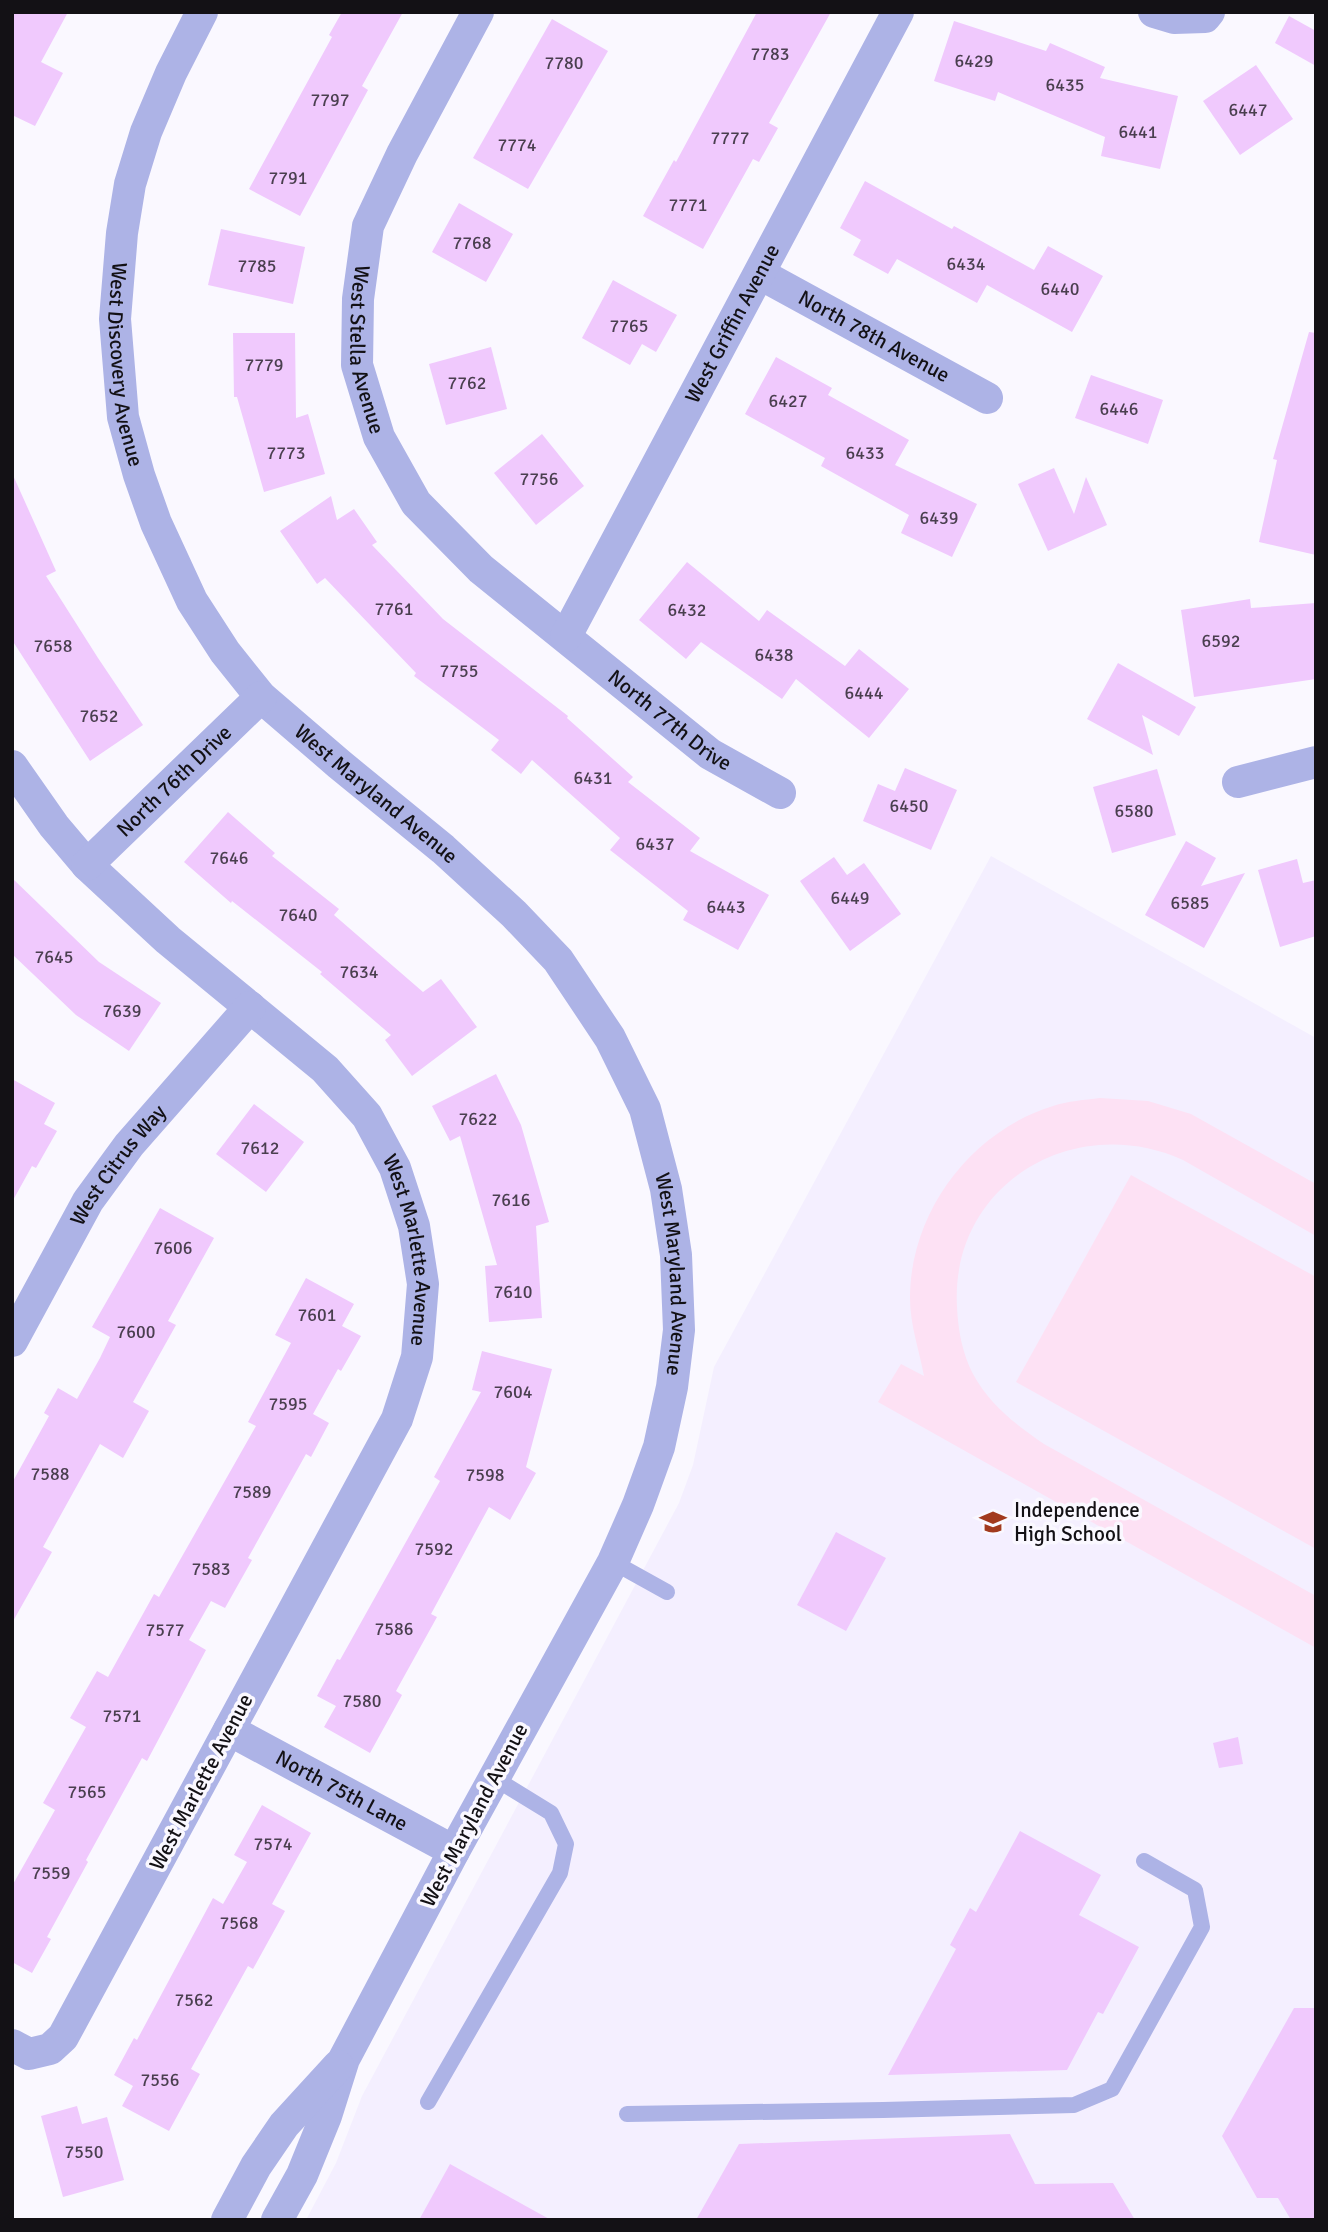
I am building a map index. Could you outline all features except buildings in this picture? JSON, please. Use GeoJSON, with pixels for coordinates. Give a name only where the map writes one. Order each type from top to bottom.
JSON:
{"type":"FeatureCollection","features":[{"type":"Feature","properties":{"kind":"street","name":"West Discovery Avenue"},"geometry":{"type":"LineString","coordinates":[[202,12],[151,120],[130,184],[122,233],[115,319],[118,368],[123,417],[156,523],[192,601],[225,652],[261,697]]}},
{"type":"Feature","properties":{"kind":"street","name":"West Stella Avenue"},"geometry":{"type":"LineString","coordinates":[[478,12],[402,155],[368,226],[358,299],[357,365],[379,437],[416,503],[481,569],[566,636]]}},
{"type":"Feature","properties":{"kind":"street","name":"West Griffin Avenue"},"geometry":{"type":"LineString","coordinates":[[566,636],[898,12]]}},
{"type":"Feature","properties":{"kind":"street"},"geometry":{"type":"LineString","coordinates":[[1154,12],[1174,18],[1207,15]]}},
{"type":"Feature","properties":{"kind":"street","name":"North 78th Avenue"},"geometry":{"type":"LineString","coordinates":[[760,274],[986,398]]}},
{"type":"Feature","properties":{"kind":"street","name":"North 77th Drive"},"geometry":{"type":"LineString","coordinates":[[566,636],[710,754],[780,793]]}},
{"type":"Feature","properties":{"kind":"street","name":"North 76th Drive"},"geometry":{"type":"LineString","coordinates":[[87,865],[261,697]]}},
{"type":"Feature","properties":{"kind":"street","name":"West Maryland Avenue"},"geometry":{"type":"LineString","coordinates":[[261,697],[443,849],[514,914],[558,960],[610,1038],[645,1109],[666,1189],[676,1255],[678,1330],[672,1387],[659,1447],[613,1562],[454,1851],[344,2059],[317,2140],[302,2175],[277,2220]]}},
{"type":"Feature","properties":{"kind":"street"},"geometry":{"type":"LineString","coordinates":[[1238,782],[1316,762]]}},
{"type":"Feature","properties":{"kind":"street","name":"West Marlette Avenue"},"geometry":{"type":"LineString","coordinates":[[12,766],[47,816],[87,865],[168,940],[325,1069],[367,1116],[395,1168],[414,1226],[424,1284],[417,1357],[397,1419],[63,2037],[50,2049],[29,2054],[12,2045]]}},
{"type":"Feature","properties":{"kind":"street","name":"West Citrus Way"},"geometry":{"type":"LineString","coordinates":[[12,1341],[88,1201],[129,1145],[250,1007]]}},
{"type":"Feature","properties":{"kind":"street","name":"North 75th Lane"},"geometry":{"type":"LineString","coordinates":[[229,1730],[454,1851]]}},
{"type":"Feature","properties":{"kind":"street","name":"West Maryland Avenue"},"geometry":{"type":"LineString","coordinates":[[227,2220],[256,2166],[285,2125],[344,2059]]}},
{"type":"Feature","properties":{"kind":"lane"},"geometry":{"type":"LineString","coordinates":[[613,1562],[667,1592]]}},
{"type":"Feature","properties":{"kind":"lane"},"geometry":{"type":"LineString","coordinates":[[428,2102],[560,1873],[566,1844],[551,1813],[494,1778]]}},
{"type":"Feature","properties":{"kind":"lane"},"geometry":{"type":"LineString","coordinates":[[627,2114],[1074,2105],[1112,2089],[1202,1927],[1195,1890],[1144,1861]]}},
{"type":"Feature","properties":{"kind":"shaded area","name":"Independence High School"},"geometry":{"type":"Polygon","coordinates":[[[991,856],[1316,1038],[1316,2220],[306,2220],[336,2163],[362,2096],[679,1503],[693,1465],[714,1367],[991,856]]]}},
{"type":"Feature","properties":{"kind":"shaded area"},"geometry":{"type":"Polygon","coordinates":[[[1100,1098],[1148,1101],[1191,1114],[1316,1184],[1316,1236],[1183,1160],[1142,1147],[1101,1145],[1062,1153],[1026,1169],[997,1194],[974,1225],[960,1263],[957,1307],[961,1341],[969,1366],[995,1404],[1044,1444],[1316,1596],[1316,1648],[878,1402],[901,1364],[924,1376],[910,1308],[913,1266],[921,1235],[934,1206],[951,1179],[972,1155],[996,1134],[1023,1118],[1059,1104],[1100,1098]]]}},
{"type":"Feature","properties":{"kind":"shaded area"},"geometry":{"type":"Polygon","coordinates":[[[1131,1175],[1316,1277],[1316,1549],[1016,1382],[1131,1175]]]}},
{"type":"Feature","properties":{"kind":"place","name":"Independence High School"},"geometry":{"type":"Point","coordinates":[993,1522]}}]}
